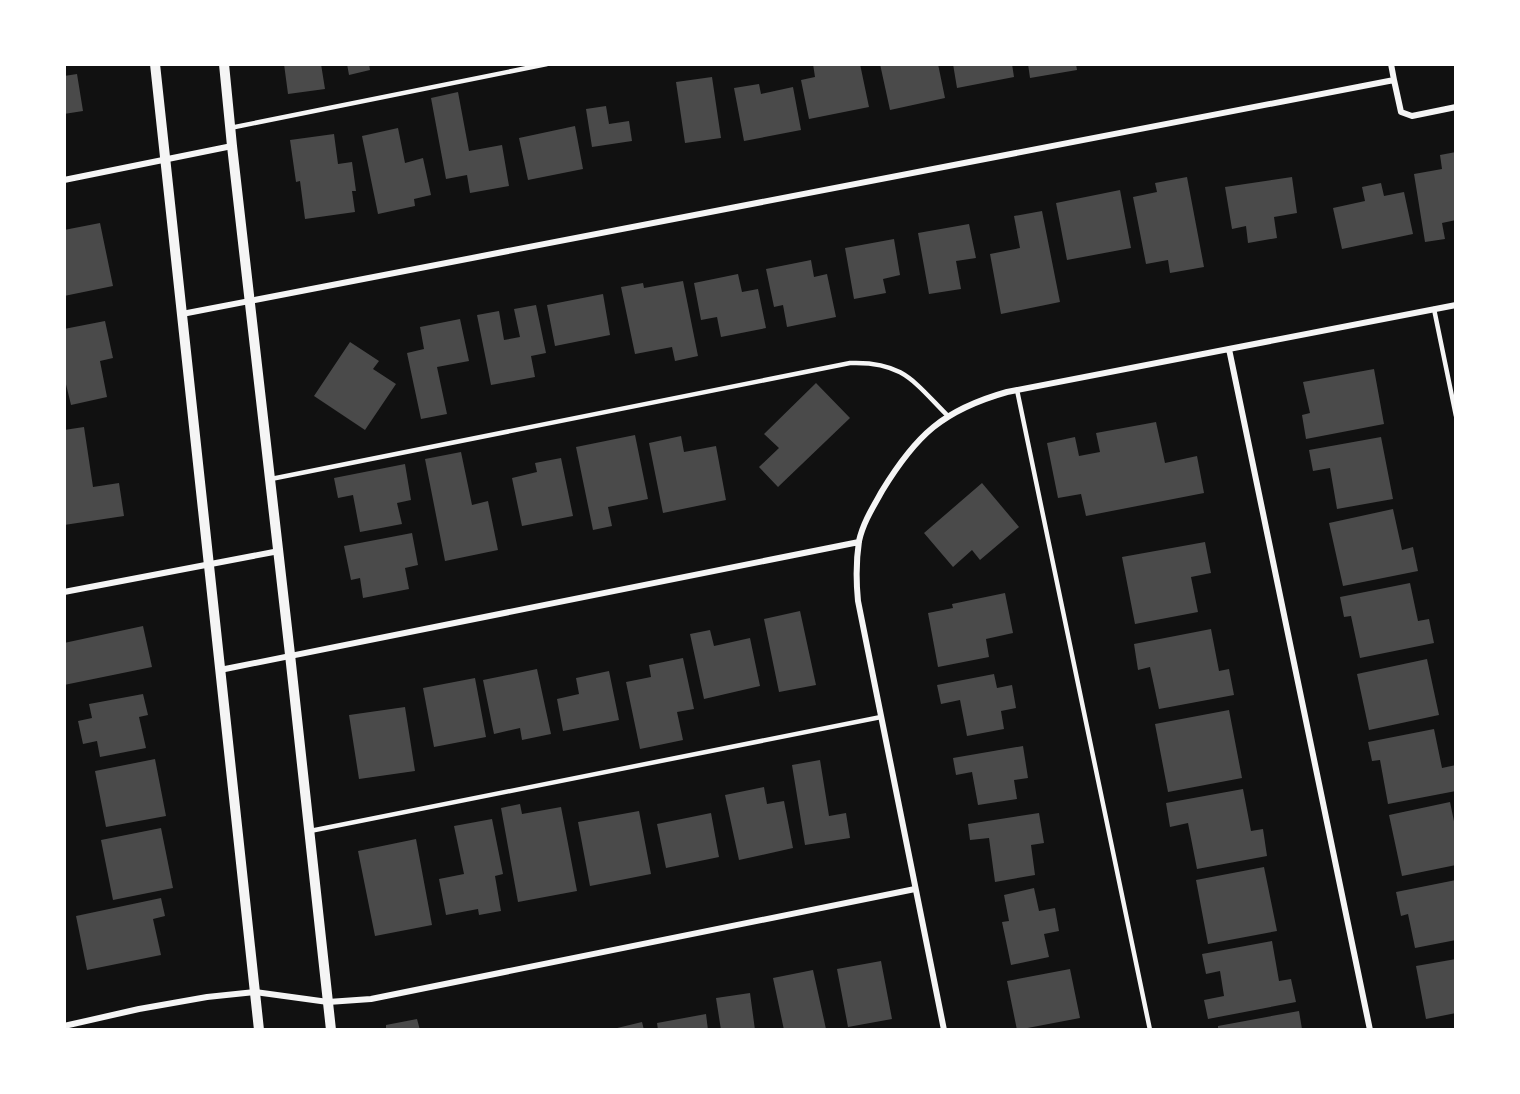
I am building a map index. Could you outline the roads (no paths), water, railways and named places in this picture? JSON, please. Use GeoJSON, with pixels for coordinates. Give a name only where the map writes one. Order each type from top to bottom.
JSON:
{"type":"FeatureCollection","features":[{"type":"Feature","properties":{"kind":"street"},"geometry":{"type":"LineString","coordinates":[[154,64],[259,1029]]}},
{"type":"Feature","properties":{"kind":"street"},"geometry":{"type":"LineString","coordinates":[[224,64],[331,1029]]}},
{"type":"Feature","properties":{"kind":"street"},"geometry":{"type":"LineString","coordinates":[[1391,64],[1401,112],[1412,116],[1455,107]]}},
{"type":"Feature","properties":{"kind":"street"},"geometry":{"type":"LineString","coordinates":[[182,314],[1394,80]]}},
{"type":"Feature","properties":{"kind":"street"},"geometry":{"type":"LineString","coordinates":[[64,180],[232,146]]}},
{"type":"Feature","properties":{"kind":"street"},"geometry":{"type":"LineString","coordinates":[[944,1029],[858,601],[857,567],[863,526],[903,458],[921,437],[948,416],[981,400],[1017,390],[1455,305]]}},
{"type":"Feature","properties":{"kind":"street"},"geometry":{"type":"LineString","coordinates":[[1229,349],[1370,1029]]}},
{"type":"Feature","properties":{"kind":"street"},"geometry":{"type":"LineString","coordinates":[[220,670],[859,542]]}},
{"type":"Feature","properties":{"kind":"street"},"geometry":{"type":"LineString","coordinates":[[64,592],[279,551]]}},
{"type":"Feature","properties":{"kind":"street"},"geometry":{"type":"LineString","coordinates":[[64,1026],[139,1009],[207,997],[255,992],[328,1002],[382,997],[915,889]]}},
{"type":"Feature","properties":{"kind":"lane"},"geometry":{"type":"LineString","coordinates":[[230,128],[547,64]]}},
{"type":"Feature","properties":{"kind":"lane"},"geometry":{"type":"LineString","coordinates":[[1434,309],[1455,416]]}},
{"type":"Feature","properties":{"kind":"lane"},"geometry":{"type":"LineString","coordinates":[[271,479],[850,363],[871,362],[899,370],[948,416]]}},
{"type":"Feature","properties":{"kind":"lane"},"geometry":{"type":"LineString","coordinates":[[1017,390],[1150,1029]]}},
{"type":"Feature","properties":{"kind":"lane"},"geometry":{"type":"LineString","coordinates":[[308,831],[881,717]]}}]}
